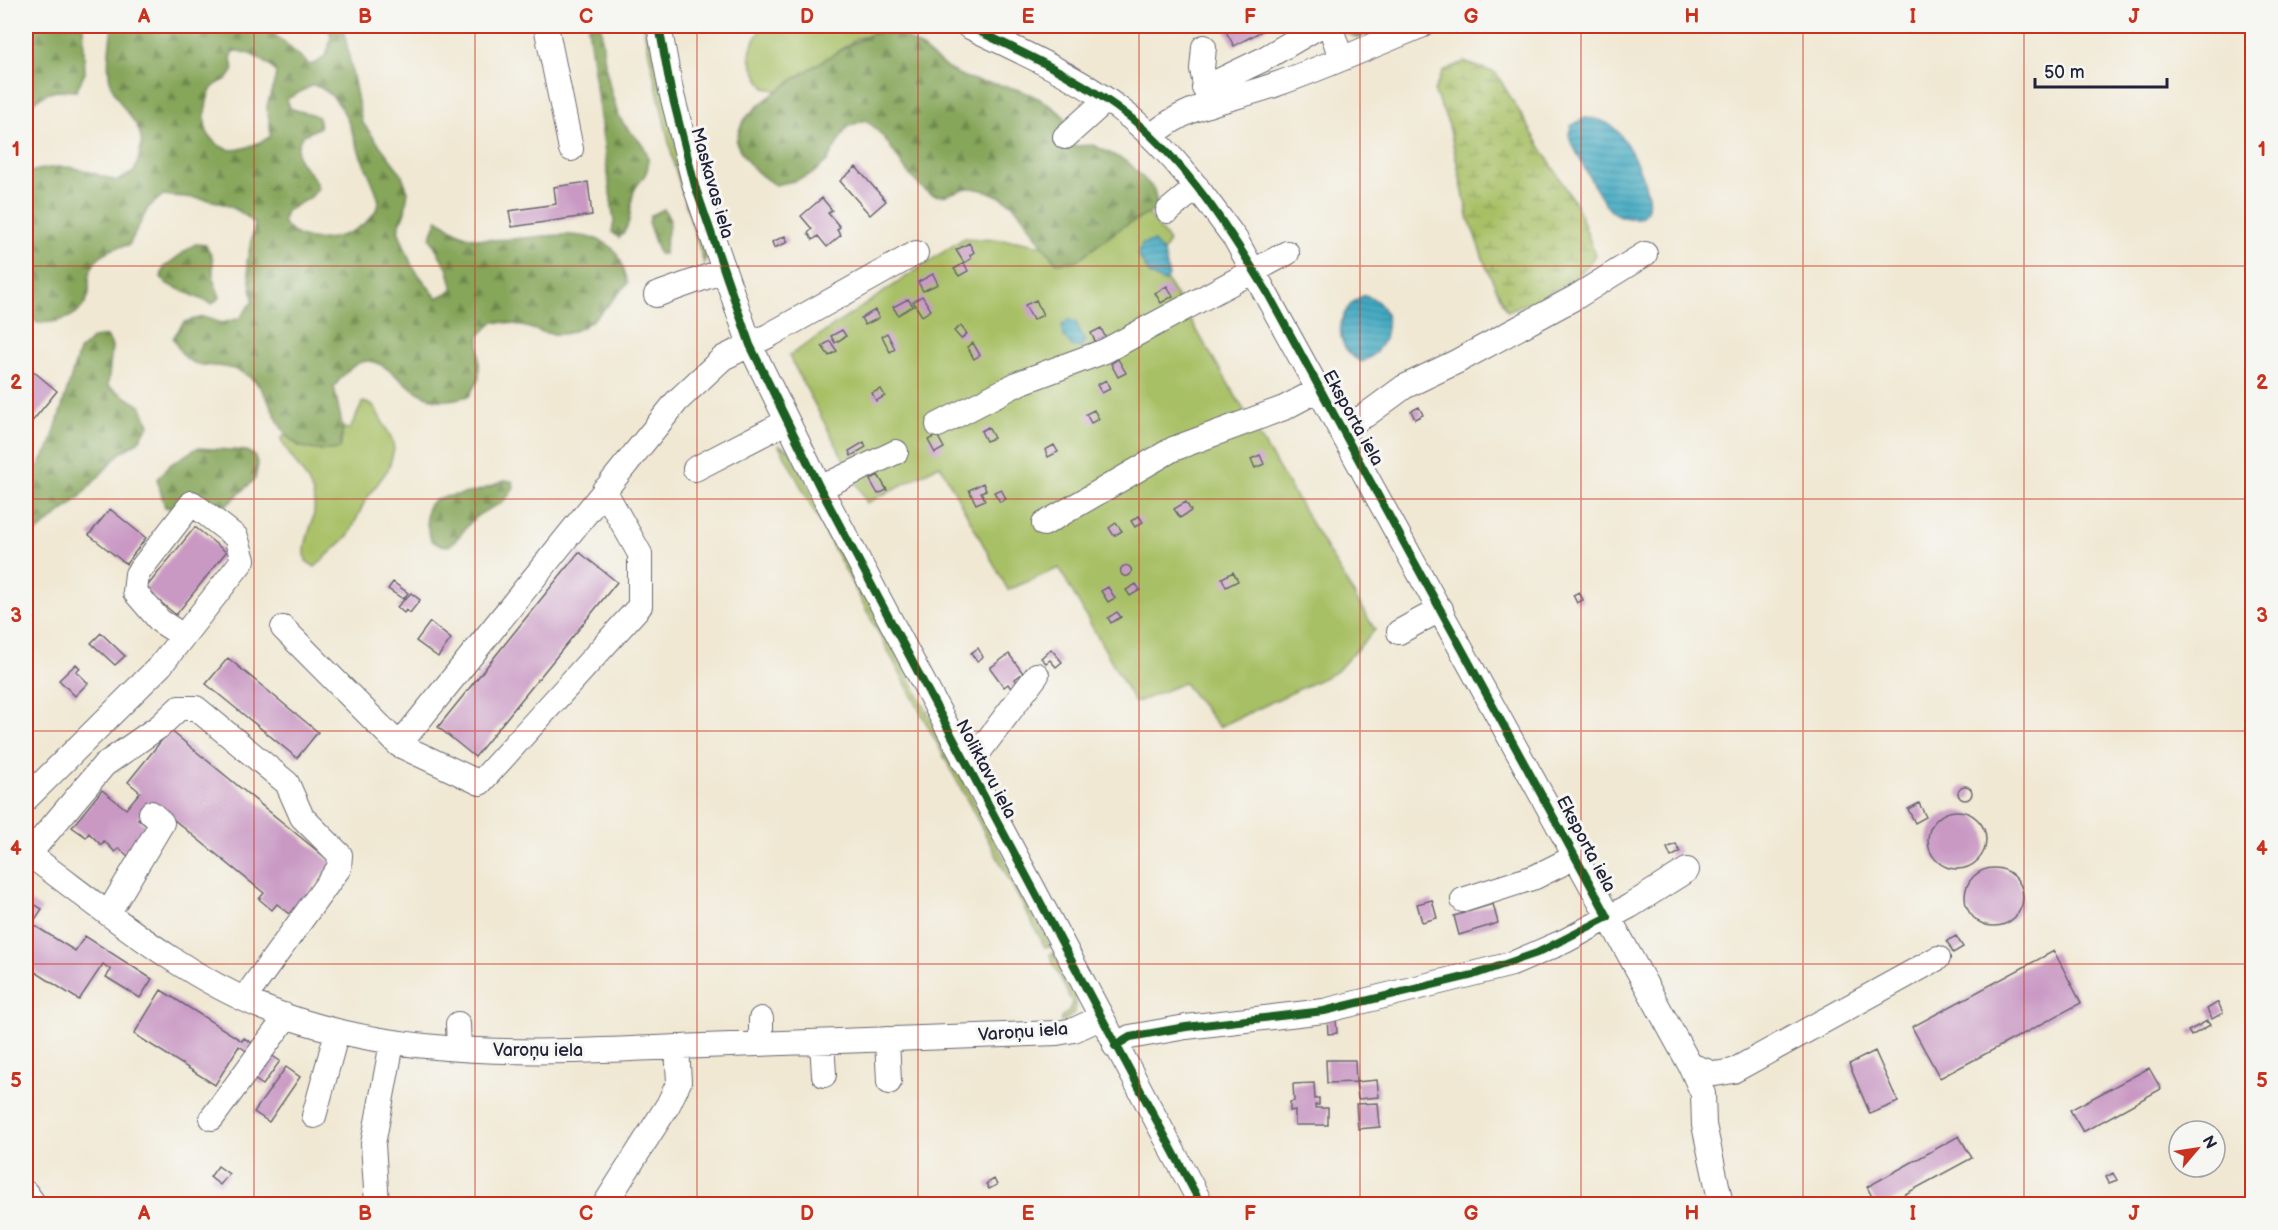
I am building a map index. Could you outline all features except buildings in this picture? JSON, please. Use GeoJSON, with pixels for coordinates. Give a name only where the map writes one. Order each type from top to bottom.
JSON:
{"type":"FeatureCollection","features":[{"type":"Feature","properties":{"kind":"street"},"geometry":{"type":"LineString","coordinates":[[546,26],[571,148]]}},
{"type":"Feature","properties":{"kind":"street","name":"Maskavas iela"},"geometry":{"type":"LineString","coordinates":[[659,26],[682,139],[723,271],[750,345]]}},
{"type":"Feature","properties":{"kind":"street","name":"Eksporta iela"},"geometry":{"type":"LineString","coordinates":[[968,26],[1106,100],[1152,136],[1197,187],[1236,240],[1690,1065],[1703,1094],[1704,1125],[1721,1204]]}},
{"type":"Feature","properties":{"kind":"street"},"geometry":{"type":"LineString","coordinates":[[1152,136],[1206,96],[1320,26]]}},
{"type":"Feature","properties":{"kind":"street"},"geometry":{"type":"LineString","coordinates":[[1330,26],[1341,58]]}},
{"type":"Feature","properties":{"kind":"street"},"geometry":{"type":"LineString","coordinates":[[1206,96],[1275,85],[1421,26]]}},
{"type":"Feature","properties":{"kind":"street"},"geometry":{"type":"LineString","coordinates":[[1204,47],[1202,69],[1206,96]]}},
{"type":"Feature","properties":{"kind":"street"},"geometry":{"type":"LineString","coordinates":[[1065,136],[1106,100]]}},
{"type":"Feature","properties":{"kind":"street"},"geometry":{"type":"LineString","coordinates":[[1168,211],[1197,187]]}},
{"type":"Feature","properties":{"kind":"street"},"geometry":{"type":"LineString","coordinates":[[399,745],[677,401],[723,358],[916,253]]}},
{"type":"Feature","properties":{"kind":"street"},"geometry":{"type":"LineString","coordinates":[[938,424],[1018,383],[1105,351],[1287,253]]}},
{"type":"Feature","properties":{"kind":"street"},"geometry":{"type":"LineString","coordinates":[[1342,429],[1404,387],[1456,362],[1576,297],[1645,254]]}},
{"type":"Feature","properties":{"kind":"street"},"geometry":{"type":"LineString","coordinates":[[656,295],[723,271]]}},
{"type":"Feature","properties":{"kind":"street","name":"Noliktavu iela"},"geometry":{"type":"LineString","coordinates":[[750,345],[820,488],[1201,1204]]}},
{"type":"Feature","properties":{"kind":"street"},"geometry":{"type":"LineString","coordinates":[[1044,524],[1173,449],[1284,408],[1320,389]]}},
{"type":"Feature","properties":{"kind":"street"},"geometry":{"type":"LineString","coordinates":[[695,469],[786,422]]}},
{"type":"Feature","properties":{"kind":"street"},"geometry":{"type":"LineString","coordinates":[[820,488],[896,452]]}},
{"type":"Feature","properties":{"kind":"street"},"geometry":{"type":"LineString","coordinates":[[283,627],[399,745],[480,783],[640,606],[640,554],[604,489]]}},
{"type":"Feature","properties":{"kind":"street"},"geometry":{"type":"LineString","coordinates":[[26,799],[160,665],[183,636],[243,560],[236,537],[192,503],[136,574],[135,592],[160,621],[183,636]]}},
{"type":"Feature","properties":{"kind":"street"},"geometry":{"type":"LineString","coordinates":[[1399,632],[1441,609]]}},
{"type":"Feature","properties":{"kind":"street"},"geometry":{"type":"LineString","coordinates":[[964,761],[978,753],[1037,675]]}},
{"type":"Feature","properties":{"kind":"street"},"geometry":{"type":"LineString","coordinates":[[27,853],[104,765],[160,726],[179,708],[196,708],[286,783],[302,817],[340,855],[339,868],[244,999]]}},
{"type":"Feature","properties":{"kind":"street"},"geometry":{"type":"LineString","coordinates":[[109,912],[162,822],[151,813]]}},
{"type":"Feature","properties":{"kind":"street","name":"Varoņu iela"},"geometry":{"type":"LineString","coordinates":[[27,853],[177,962],[244,999],[337,1032],[392,1043],[459,1050],[618,1050],[1057,1033],[1074,1030],[1100,1018]]}},
{"type":"Feature","properties":{"kind":"street"},"geometry":{"type":"LineString","coordinates":[[1463,900],[1535,877],[1575,857]]}},
{"type":"Feature","properties":{"kind":"street"},"geometry":{"type":"LineString","coordinates":[[1115,1046],[1130,1037],[1186,1027],[1324,1011],[1473,975],[1537,953],[1608,917],[1687,870]]}},
{"type":"Feature","properties":{"kind":"street"},"geometry":{"type":"LineString","coordinates":[[1690,1065],[1715,1074],[1733,1071],[1938,958]]}},
{"type":"Feature","properties":{"kind":"street"},"geometry":{"type":"LineString","coordinates":[[212,1118],[281,1024],[284,1015]]}},
{"type":"Feature","properties":{"kind":"street"},"geometry":{"type":"LineString","coordinates":[[761,1019],[761,1044]]}},
{"type":"Feature","properties":{"kind":"street"},"geometry":{"type":"LineString","coordinates":[[458,1024],[459,1050]]}},
{"type":"Feature","properties":{"kind":"street"},"geometry":{"type":"LineString","coordinates":[[314,1116],[337,1032]]}},
{"type":"Feature","properties":{"kind":"street"},"geometry":{"type":"LineString","coordinates":[[887,1039],[889,1082]]}},
{"type":"Feature","properties":{"kind":"street"},"geometry":{"type":"LineString","coordinates":[[822,1042],[824,1075]]}},
{"type":"Feature","properties":{"kind":"street"},"geometry":{"type":"LineString","coordinates":[[377,1204],[373,1144],[392,1043]]}},
{"type":"Feature","properties":{"kind":"street"},"geometry":{"type":"LineString","coordinates":[[605,1204],[668,1105],[679,1082],[677,1047]]}},
{"type":"Feature","properties":{"kind":"street"},"geometry":{"type":"LineString","coordinates":[[26,1193],[33,1204]]}},
{"type":"Feature","properties":{"kind":"green space"},"geometry":{"type":"Polygon","coordinates":[[[26,26],[83,26],[85,73],[76,91],[48,93],[26,110],[26,26]]]}},
{"type":"Feature","properties":{"kind":"green space"},"geometry":{"type":"Polygon","coordinates":[[[112,26],[265,26],[310,65],[321,60],[328,50],[331,34],[325,26],[343,26],[362,122],[401,173],[408,191],[405,211],[398,230],[412,266],[437,298],[453,290],[448,270],[430,238],[438,219],[459,233],[474,238],[490,240],[563,235],[597,239],[610,246],[617,254],[628,283],[593,320],[571,332],[546,333],[514,324],[493,322],[479,336],[479,378],[469,396],[449,400],[433,399],[414,390],[381,365],[371,361],[360,362],[348,370],[334,387],[343,428],[340,449],[315,450],[298,445],[287,435],[254,381],[239,371],[194,363],[180,351],[173,338],[184,322],[203,317],[222,323],[240,318],[253,301],[247,261],[255,224],[245,215],[224,204],[163,195],[148,208],[129,245],[108,251],[94,264],[89,278],[88,297],[79,310],[59,321],[37,323],[26,311],[26,173],[63,167],[91,172],[117,181],[134,172],[139,156],[140,133],[118,100],[110,80],[108,65],[112,26]],[[233,51],[232,74],[213,87],[209,93],[205,125],[207,132],[216,143],[236,150],[270,137],[267,108],[276,72],[256,57],[233,51]],[[313,85],[287,99],[290,108],[318,117],[320,127],[302,136],[297,154],[318,189],[311,197],[286,211],[283,222],[293,232],[305,238],[320,239],[351,232],[364,224],[374,214],[379,202],[340,105],[324,90],[313,85]]]}},
{"type":"Feature","properties":{"kind":"green space"},"geometry":{"type":"Polygon","coordinates":[[[588,26],[601,26],[607,71],[619,116],[640,141],[648,158],[646,173],[634,191],[627,227],[619,238],[612,232],[614,222],[588,26]]]}},
{"type":"Feature","properties":{"kind":"green space"},"geometry":{"type":"Polygon","coordinates":[[[643,26],[648,26],[687,194],[706,254],[704,263],[674,165],[643,26]]]}},
{"type":"Feature","properties":{"kind":"green space"},"geometry":{"type":"Polygon","coordinates":[[[764,26],[865,26],[875,33],[856,39],[781,91],[765,88],[750,57],[753,42],[764,26]]]}},
{"type":"Feature","properties":{"kind":"green space"},"geometry":{"type":"Polygon","coordinates":[[[1340,26],[1387,26],[1358,38],[1341,31],[1340,26]]]}},
{"type":"Feature","properties":{"kind":"green space"},"geometry":{"type":"Polygon","coordinates":[[[875,33],[903,37],[964,77],[1015,89],[1043,101],[1066,119],[1058,135],[1074,146],[1093,145],[1128,162],[1154,189],[1158,209],[1124,226],[1076,261],[1057,263],[1014,206],[1003,198],[972,188],[940,196],[918,185],[884,138],[865,120],[847,127],[827,161],[812,174],[775,185],[762,176],[747,161],[736,142],[742,124],[764,102],[803,73],[875,33]]]}},
{"type":"Feature","properties":{"kind":"green space"},"geometry":{"type":"Polygon","coordinates":[[[1464,62],[1496,73],[1579,210],[1595,255],[1578,276],[1568,284],[1507,311],[1485,264],[1468,216],[1449,125],[1434,91],[1443,71],[1464,62]]]}},
{"type":"Feature","properties":{"kind":"green space"},"geometry":{"type":"Polygon","coordinates":[[[1138,201],[1169,241],[1157,264],[1375,630],[1336,672],[1219,727],[1184,683],[1135,703],[1059,568],[1008,590],[940,465],[867,503],[789,356],[964,238],[1016,241],[1053,248],[1138,201]]]}},
{"type":"Feature","properties":{"kind":"green space"},"geometry":{"type":"Polygon","coordinates":[[[664,209],[670,220],[664,254],[659,254],[649,225],[650,216],[664,209]]]}},
{"type":"Feature","properties":{"kind":"green space"},"geometry":{"type":"Polygon","coordinates":[[[195,244],[206,245],[213,259],[213,279],[220,297],[212,304],[167,284],[161,277],[164,267],[195,244]]]}},
{"type":"Feature","properties":{"kind":"green space"},"geometry":{"type":"Polygon","coordinates":[[[107,336],[112,346],[108,386],[142,407],[149,425],[138,442],[120,453],[79,498],[33,535],[26,550],[26,488],[51,443],[79,351],[93,338],[107,336]]]}},
{"type":"Feature","properties":{"kind":"green space"},"geometry":{"type":"Polygon","coordinates":[[[363,402],[373,405],[392,439],[394,449],[389,468],[365,501],[349,535],[315,567],[306,561],[305,553],[314,509],[312,492],[281,439],[285,435],[300,447],[340,449],[343,428],[350,429],[363,402]]]}},
{"type":"Feature","properties":{"kind":"green space"},"geometry":{"type":"Polygon","coordinates":[[[779,445],[789,450],[1051,947],[1045,947],[779,445]]]}},
{"type":"Feature","properties":{"kind":"green space"},"geometry":{"type":"Polygon","coordinates":[[[197,448],[246,451],[254,455],[258,464],[255,479],[227,505],[217,507],[199,498],[175,509],[165,507],[157,479],[171,464],[197,448]]]}},
{"type":"Feature","properties":{"kind":"green space"},"geometry":{"type":"Polygon","coordinates":[[[504,481],[512,481],[514,486],[506,498],[475,518],[449,546],[439,545],[431,540],[427,513],[435,500],[480,490],[504,481]]]}},
{"type":"Feature","properties":{"kind":"green space"},"geometry":{"type":"Polygon","coordinates":[[[1053,952],[1074,990],[1076,1000],[1071,1016],[1061,1022],[1061,1018],[1069,1011],[1072,1002],[1052,961],[1050,955],[1053,952]]]}},
{"type":"Feature","properties":{"kind":"water"},"geometry":{"type":"Polygon","coordinates":[[[1585,118],[1608,123],[1625,143],[1646,189],[1648,207],[1642,216],[1631,218],[1614,213],[1594,186],[1569,134],[1571,126],[1585,118]]]}},
{"type":"Feature","properties":{"kind":"water"},"geometry":{"type":"Polygon","coordinates":[[[1153,241],[1164,253],[1169,276],[1164,282],[1150,275],[1138,255],[1142,244],[1153,241]]]}},
{"type":"Feature","properties":{"kind":"water"},"geometry":{"type":"Polygon","coordinates":[[[1365,295],[1383,308],[1387,318],[1387,328],[1379,348],[1362,362],[1345,348],[1341,338],[1341,328],[1348,309],[1365,295]]]}},
{"type":"Feature","properties":{"kind":"water"},"geometry":{"type":"Polygon","coordinates":[[[1068,320],[1075,321],[1085,341],[1081,348],[1072,346],[1064,337],[1062,325],[1068,320]]]}},
{"type":"Feature","properties":{"kind":"cycle path"},"geometry":{"type":"LineString","coordinates":[[659,26],[671,91],[695,186],[750,345],[820,488],[1201,1204]]}},
{"type":"Feature","properties":{"kind":"cycle path"},"geometry":{"type":"LineString","coordinates":[[968,26],[1052,68],[1112,104],[1152,136],[1206,198],[1266,290],[1608,917],[1537,953],[1473,975],[1324,1011],[1186,1027],[1130,1037],[1115,1046]]}}]}
